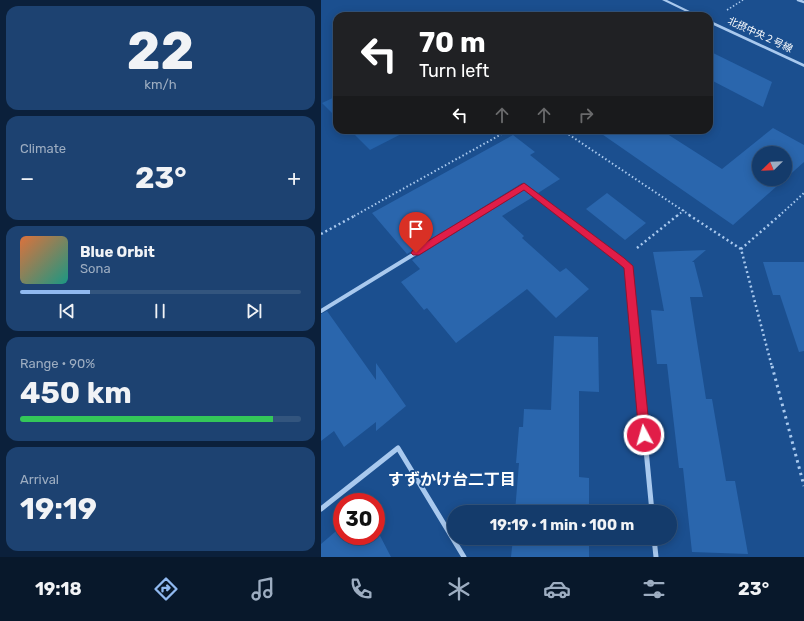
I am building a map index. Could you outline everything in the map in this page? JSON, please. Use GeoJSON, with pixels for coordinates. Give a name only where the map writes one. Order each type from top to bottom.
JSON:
{"type":"FeatureCollection","features":[{"type":"Feature","properties":{"kind":"street"},"geometry":{"type":"LineString","coordinates":[[664,0],[689,12]]}},
{"type":"Feature","properties":{"kind":"street"},"geometry":{"type":"LineString","coordinates":[[798,0],[804,2]]}},
{"type":"Feature","properties":{"kind":"street","name":"北摂中央２号線"},"geometry":{"type":"LineString","coordinates":[[713,23],[804,66]]}},
{"type":"Feature","properties":{"kind":"street"},"geometry":{"type":"LineString","coordinates":[[321,311],[524,186],[628,266],[651,505]]}},
{"type":"Feature","properties":{"kind":"street"},"geometry":{"type":"LineString","coordinates":[[321,509],[397,448],[464,557]]}},
{"type":"Feature","properties":{"kind":"street"},"geometry":{"type":"LineString","coordinates":[[655,545],[656,557]]}},
{"type":"Feature","properties":{"kind":"path"},"geometry":{"type":"LineString","coordinates":[[321,234],[502,134]]}},
{"type":"Feature","properties":{"kind":"path"},"geometry":{"type":"LineString","coordinates":[[568,134],[741,249],[804,486]]}},
{"type":"Feature","properties":{"kind":"path"},"geometry":{"type":"LineString","coordinates":[[741,249],[804,193]]}},
{"type":"Feature","properties":{"kind":"path"},"geometry":{"type":"LineString","coordinates":[[621,261],[684,210]]}},
{"type":"Feature","properties":{"kind":"shaded area"},"geometry":{"type":"Polygon","coordinates":[[[333,98],[333,114],[322,103],[333,98]]]}},
{"type":"Feature","properties":{"kind":"shaded area"},"geometry":{"type":"Polygon","coordinates":[[[354,134],[401,134],[370,150],[354,134]]]}},
{"type":"Feature","properties":{"kind":"building"},"geometry":{"type":"Polygon","coordinates":[[[713,53],[772,82],[763,107],[713,81],[713,53]]]}},
{"type":"Feature","properties":{"kind":"building"},"geometry":{"type":"Polygon","coordinates":[[[773,128],[804,145],[804,162],[792,173],[792,146],[752,146],[752,186],[777,186],[733,225],[602,134],[667,134],[722,169],[773,128]]]}},
{"type":"Feature","properties":{"kind":"building"},"geometry":{"type":"Polygon","coordinates":[[[513,135],[535,152],[530,155],[560,179],[538,193],[526,184],[522,183],[407,254],[372,213],[513,135]]]}},
{"type":"Feature","properties":{"kind":"building"},"geometry":{"type":"Polygon","coordinates":[[[524,190],[533,197],[502,216],[524,236],[522,238],[560,272],[566,268],[589,289],[556,318],[527,289],[456,343],[427,308],[424,310],[401,282],[420,269],[412,260],[524,190]]]}},
{"type":"Feature","properties":{"kind":"building"},"geometry":{"type":"Polygon","coordinates":[[[607,193],[646,223],[625,240],[586,209],[607,193]]]}},
{"type":"Feature","properties":{"kind":"building"},"geometry":{"type":"Polygon","coordinates":[[[706,250],[692,262],[694,262],[703,297],[690,297],[706,399],[712,399],[726,481],[735,481],[748,554],[692,552],[683,468],[679,468],[667,364],[657,364],[651,310],[664,311],[653,252],[706,250]]]}},
{"type":"Feature","properties":{"kind":"building"},"geometry":{"type":"Polygon","coordinates":[[[763,262],[804,262],[804,351],[799,352],[780,295],[773,295],[763,262]]]}},
{"type":"Feature","properties":{"kind":"building"},"geometry":{"type":"Polygon","coordinates":[[[327,311],[376,380],[376,363],[406,406],[376,431],[376,422],[344,447],[334,431],[321,441],[321,314],[327,311]]]}},
{"type":"Feature","properties":{"kind":"building"},"geometry":{"type":"Polygon","coordinates":[[[554,336],[598,337],[599,392],[579,391],[579,477],[589,478],[589,505],[516,505],[519,463],[516,463],[519,427],[523,427],[524,409],[551,410],[554,336]]]}},
{"type":"Feature","properties":{"kind":"building"},"geometry":{"type":"Polygon","coordinates":[[[333,534],[333,545],[385,545],[391,557],[321,557],[321,544],[333,534]]]}},
{"type":"Feature","properties":{"kind":"building"},"geometry":{"type":"Polygon","coordinates":[[[512,545],[589,545],[589,557],[511,557],[512,545]]]}},
{"type":"Feature","properties":{"kind":"district","name":"すずかけ台二丁目"},"geometry":{"type":"Point","coordinates":[452,479]}},
{"type":"Feature","properties":{"kind":"route"},"geometry":{"type":"LineString","coordinates":[[416,253],[524,186],[628,266],[644,435]]}}]}
